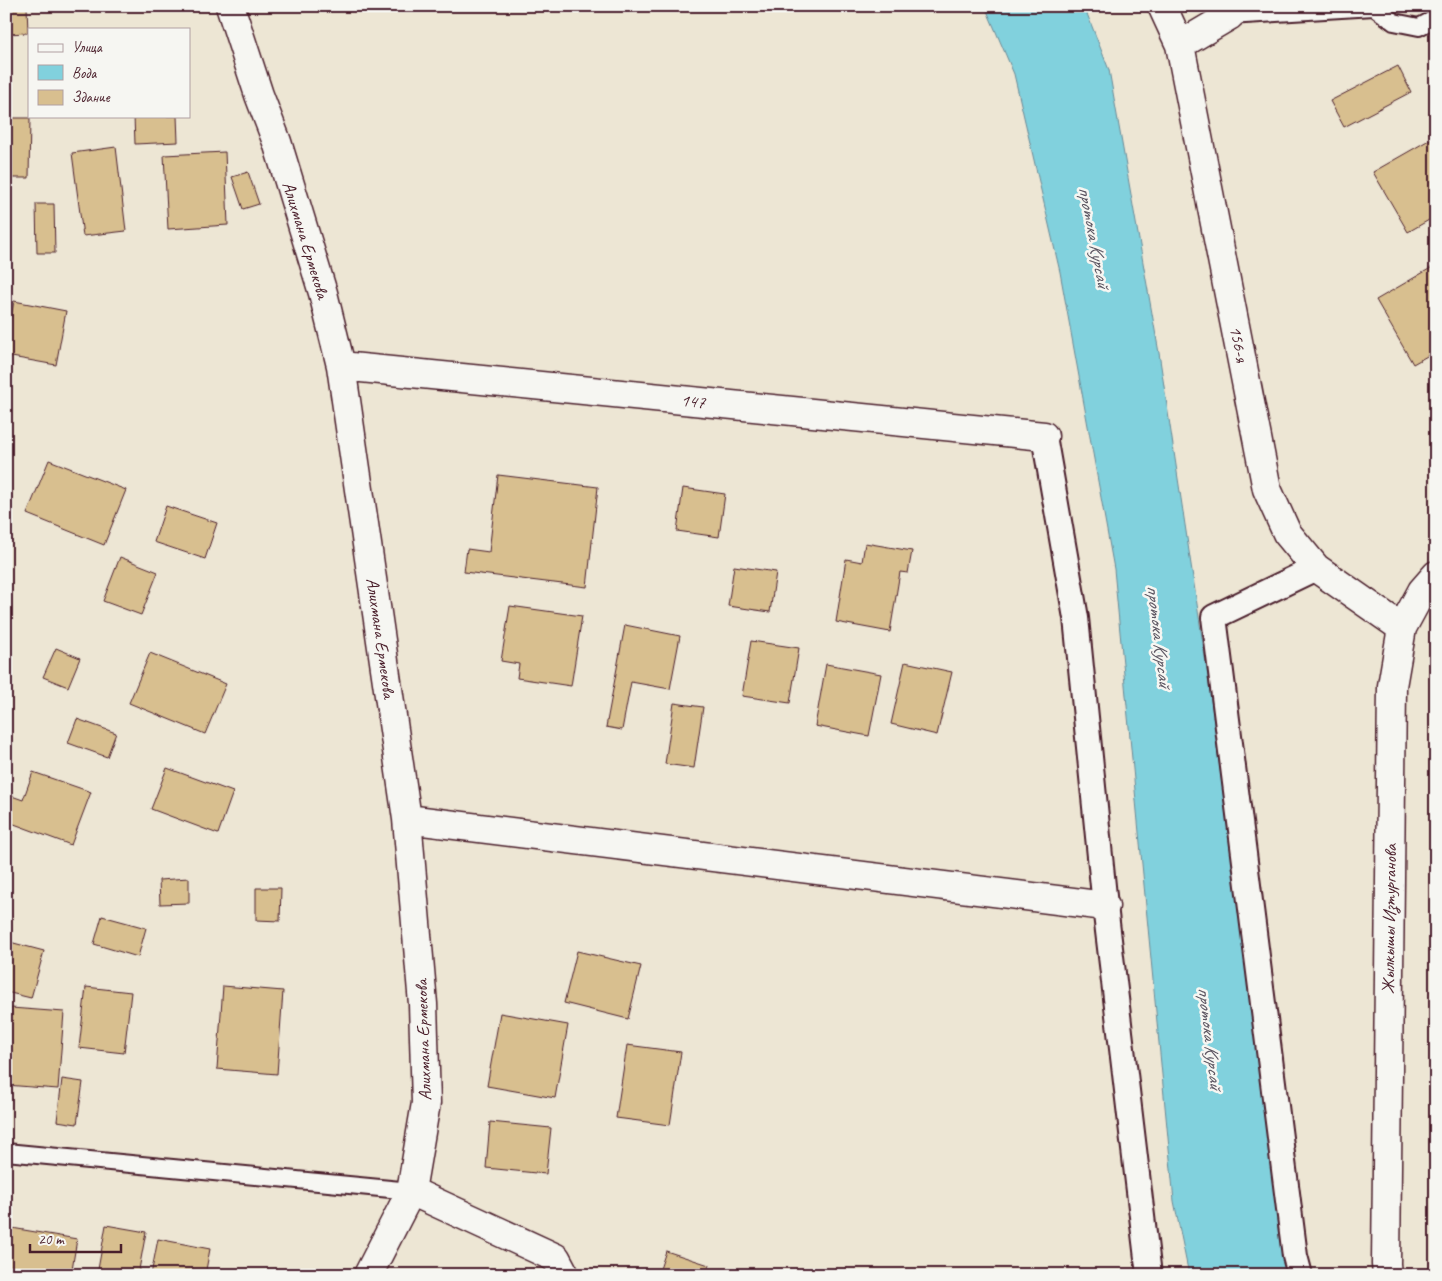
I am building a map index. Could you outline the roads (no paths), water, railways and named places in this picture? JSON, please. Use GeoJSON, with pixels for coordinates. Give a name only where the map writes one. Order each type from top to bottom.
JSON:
{"type":"FeatureCollection","features":[{"type":"Feature","properties":{"kind":"street","name":"Алихмана Ермекова"},"geometry":{"type":"LineString","coordinates":[[230,6],[259,95],[277,142],[323,293],[342,366],[407,819],[423,1004],[426,1103],[411,1191],[368,1275]]}},
{"type":"Feature","properties":{"kind":"street","name":"156-я"},"geometry":{"type":"LineString","coordinates":[[1162,6],[1180,45],[1267,489],[1287,534],[1316,568],[1402,628]]}},
{"type":"Feature","properties":{"kind":"street"},"geometry":{"type":"LineString","coordinates":[[1180,45],[1234,11]]}},
{"type":"Feature","properties":{"kind":"street","name":"147"},"geometry":{"type":"LineString","coordinates":[[342,366],[1044,436]]}},
{"type":"Feature","properties":{"kind":"street"},"geometry":{"type":"LineString","coordinates":[[1044,436],[1076,618],[1105,906],[1148,1275]]}},
{"type":"Feature","properties":{"kind":"street"},"geometry":{"type":"LineString","coordinates":[[1300,1275],[1295,1256],[1214,617],[1316,568]]}},
{"type":"Feature","properties":{"kind":"street","name":"Жылкышы Изтурганова"},"geometry":{"type":"LineString","coordinates":[[1387,1275],[1392,686],[1402,628],[1422,591],[1436,575]]}},
{"type":"Feature","properties":{"kind":"street"},"geometry":{"type":"LineString","coordinates":[[407,819],[1105,906]]}},
{"type":"Feature","properties":{"kind":"street"},"geometry":{"type":"LineString","coordinates":[[411,1191],[556,1258],[565,1275]]}},
{"type":"Feature","properties":{"kind":"lane"},"geometry":{"type":"LineString","coordinates":[[1234,11],[1374,7],[1394,22],[1419,27],[1436,18]]}},
{"type":"Feature","properties":{"kind":"lane"},"geometry":{"type":"LineString","coordinates":[[6,1152],[411,1191]]}},
{"type":"Feature","properties":{"kind":"water","name":"протока Курсай"},"geometry":{"type":"Polygon","coordinates":[[[985,6],[1084,6],[1109,70],[1159,353],[1208,677],[1286,1275],[1189,1275],[1174,1201],[1114,569],[1060,272],[1014,74],[985,6]]]}}]}
